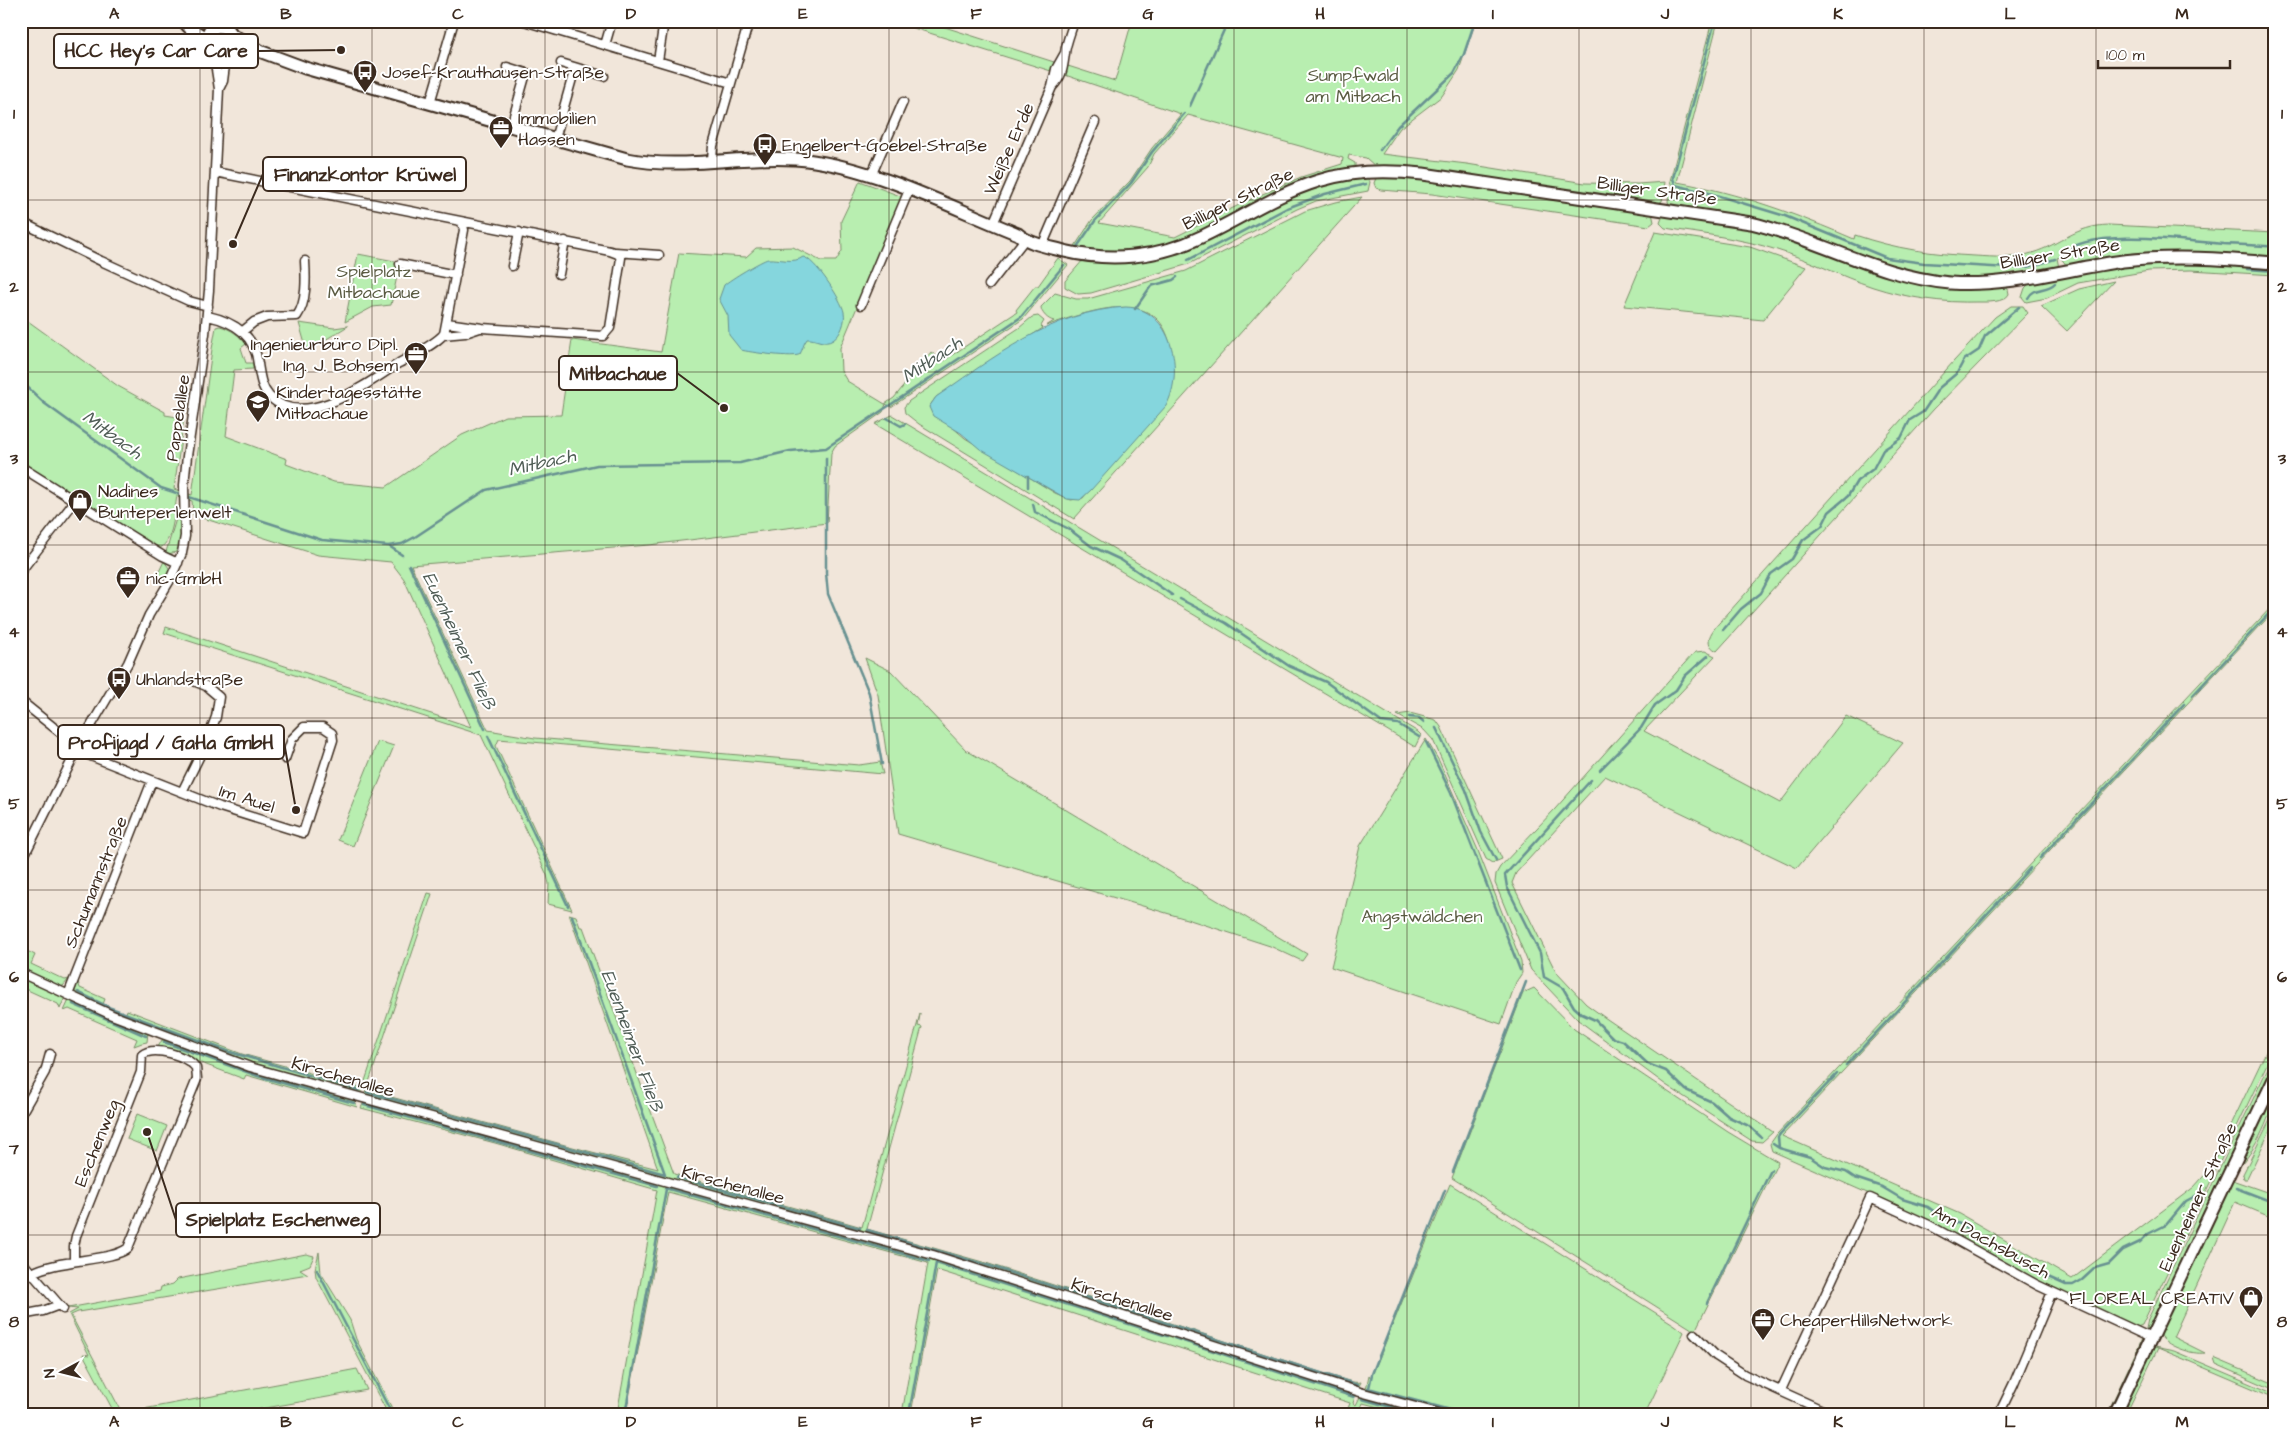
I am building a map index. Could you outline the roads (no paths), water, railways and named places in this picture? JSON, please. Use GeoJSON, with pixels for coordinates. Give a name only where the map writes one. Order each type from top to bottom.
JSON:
{"type":"FeatureCollection","features":[{"type":"Feature","properties":{"kind":"street","name":"Billiger Straße"},"geometry":{"type":"LineString","coordinates":[[185,21],[222,27],[262,52],[305,68],[644,162],[777,158],[807,160],[835,165],[909,190],[1018,234],[1025,240],[1064,251],[1097,256],[1129,257],[1156,253],[1201,238],[1303,186],[1348,174],[1380,171],[1423,174],[1751,223],[1798,237],[1889,272],[1950,283],[2016,281],[2092,266],[2151,259],[2201,258],[2275,263]]}},
{"type":"Feature","properties":{"kind":"street","name":"Billiger Straße"},"geometry":{"type":"LineString","coordinates":[[185,21],[190,29],[207,40]]}},
{"type":"Feature","properties":{"kind":"street"},"geometry":{"type":"LineString","coordinates":[[430,103],[454,21]]}},
{"type":"Feature","properties":{"kind":"street"},"geometry":{"type":"LineString","coordinates":[[524,21],[732,83]]}},
{"type":"Feature","properties":{"kind":"street"},"geometry":{"type":"LineString","coordinates":[[558,31],[560,21]]}},
{"type":"Feature","properties":{"kind":"street"},"geometry":{"type":"LineString","coordinates":[[605,45],[612,21]]}},
{"type":"Feature","properties":{"kind":"street"},"geometry":{"type":"LineString","coordinates":[[658,61],[664,21]]}},
{"type":"Feature","properties":{"kind":"street"},"geometry":{"type":"LineString","coordinates":[[712,160],[713,146],[749,21]]}},
{"type":"Feature","properties":{"kind":"street","name":"Weiße Erde"},"geometry":{"type":"LineString","coordinates":[[993,224],[1052,87],[1060,79],[1065,65],[1065,53],[1074,21]]}},
{"type":"Feature","properties":{"kind":"street"},"geometry":{"type":"LineString","coordinates":[[222,27],[232,41],[228,48],[220,52],[209,46],[207,40],[208,32],[222,27]]}},
{"type":"Feature","properties":{"kind":"street","name":"Billiger Straße"},"geometry":{"type":"LineString","coordinates":[[228,48],[262,52]]}},
{"type":"Feature","properties":{"kind":"street","name":"Pappelallee"},"geometry":{"type":"LineString","coordinates":[[219,89],[223,81],[228,48]]}},
{"type":"Feature","properties":{"kind":"street","name":"Pappelallee"},"geometry":{"type":"LineString","coordinates":[[21,862],[78,748],[128,663],[149,615],[169,582],[178,563],[185,536],[184,495],[189,443],[208,316],[219,89],[214,50]]}},
{"type":"Feature","properties":{"kind":"street"},"geometry":{"type":"LineString","coordinates":[[561,63],[604,76]]}},
{"type":"Feature","properties":{"kind":"street"},"geometry":{"type":"LineString","coordinates":[[507,67],[526,72],[511,126]]}},
{"type":"Feature","properties":{"kind":"street"},"geometry":{"type":"LineString","coordinates":[[555,138],[575,68]]}},
{"type":"Feature","properties":{"kind":"street"},"geometry":{"type":"LineString","coordinates":[[871,176],[903,102]]}},
{"type":"Feature","properties":{"kind":"street"},"geometry":{"type":"LineString","coordinates":[[1043,244],[1095,122]]}},
{"type":"Feature","properties":{"kind":"street"},"geometry":{"type":"LineString","coordinates":[[215,172],[615,252],[659,255]]}},
{"type":"Feature","properties":{"kind":"street"},"geometry":{"type":"LineString","coordinates":[[861,306],[909,190]]}},
{"type":"Feature","properties":{"kind":"street"},"geometry":{"type":"LineString","coordinates":[[21,222],[189,301],[208,306]]}},
{"type":"Feature","properties":{"kind":"street"},"geometry":{"type":"LineString","coordinates":[[443,335],[447,323],[464,230],[462,222]]}},
{"type":"Feature","properties":{"kind":"street"},"geometry":{"type":"LineString","coordinates":[[512,266],[519,232]]}},
{"type":"Feature","properties":{"kind":"street"},"geometry":{"type":"LineString","coordinates":[[989,285],[1025,240]]}},
{"type":"Feature","properties":{"kind":"street"},"geometry":{"type":"LineString","coordinates":[[559,274],[565,241]]}},
{"type":"Feature","properties":{"kind":"street"},"geometry":{"type":"LineString","coordinates":[[447,323],[482,328],[603,336],[610,328],[622,263],[620,255],[615,252]]}},
{"type":"Feature","properties":{"kind":"street"},"geometry":{"type":"LineString","coordinates":[[243,331],[254,322],[268,317],[297,316],[301,310],[306,280],[305,261]]}},
{"type":"Feature","properties":{"kind":"street"},"geometry":{"type":"LineString","coordinates":[[400,264],[456,275]]}},
{"type":"Feature","properties":{"kind":"street"},"geometry":{"type":"LineString","coordinates":[[208,316],[224,320],[243,331],[255,349],[260,378],[265,391],[281,404],[299,408],[321,406],[346,396],[443,335],[466,333],[482,328]]}},
{"type":"Feature","properties":{"kind":"street"},"geometry":{"type":"LineString","coordinates":[[21,467],[163,556],[178,563]]}},
{"type":"Feature","properties":{"kind":"street"},"geometry":{"type":"LineString","coordinates":[[21,571],[75,501]]}},
{"type":"Feature","properties":{"kind":"street"},"geometry":{"type":"LineString","coordinates":[[182,792],[216,717],[219,697],[206,686],[196,682]]}},
{"type":"Feature","properties":{"kind":"street","name":"Im Auel"},"geometry":{"type":"LineString","coordinates":[[21,701],[88,755],[182,792],[265,822],[303,833],[333,740],[332,733],[323,727],[304,727],[292,739],[285,759]]}},
{"type":"Feature","properties":{"kind":"street","name":"Schumannstraße"},"geometry":{"type":"LineString","coordinates":[[68,995],[152,781]]}},
{"type":"Feature","properties":{"kind":"street","name":"Kirschenallee"},"geometry":{"type":"LineString","coordinates":[[21,973],[131,1023],[261,1070],[941,1258],[1351,1389],[1442,1414]]}},
{"type":"Feature","properties":{"kind":"street","name":"Eschenweg"},"geometry":{"type":"LineString","coordinates":[[150,1050],[160,1050],[190,1061],[196,1068],[198,1075],[134,1238],[128,1248],[122,1252],[74,1260],[76,1236],[141,1072],[142,1054],[150,1050]]}},
{"type":"Feature","properties":{"kind":"street"},"geometry":{"type":"LineString","coordinates":[[21,1114],[45,1072],[50,1054]]}},
{"type":"Feature","properties":{"kind":"street","name":"Euenheimer Straße"},"geometry":{"type":"LineString","coordinates":[[2115,1414],[2275,1077]]}},
{"type":"Feature","properties":{"kind":"street","name":"Am Dachsbusch"},"geometry":{"type":"LineString","coordinates":[[1780,1390],[1870,1198],[1929,1225],[2052,1292],[2151,1338]]}},
{"type":"Feature","properties":{"kind":"street"},"geometry":{"type":"LineString","coordinates":[[32,1273],[48,1265],[74,1260]]}},
{"type":"Feature","properties":{"kind":"street"},"geometry":{"type":"LineString","coordinates":[[21,1261],[61,1307],[21,1315]]}},
{"type":"Feature","properties":{"kind":"street"},"geometry":{"type":"LineString","coordinates":[[1999,1414],[2052,1292]]}},
{"type":"Feature","properties":{"kind":"street"},"geometry":{"type":"LineString","coordinates":[[1694,1334],[1708,1350],[1732,1367],[1760,1382],[1831,1414]]}},
{"type":"Feature","properties":{"kind":"water"},"geometry":{"type":"Polygon","coordinates":[[[803,257],[814,264],[842,306],[844,319],[838,335],[830,342],[807,339],[800,354],[797,355],[772,355],[741,350],[729,335],[728,316],[719,299],[724,285],[765,260],[795,260],[803,257]]]}},
{"type":"Feature","properties":{"kind":"water"},"geometry":{"type":"Polygon","coordinates":[[[1126,307],[1142,310],[1154,318],[1164,330],[1174,360],[1172,392],[1166,406],[1080,500],[1067,499],[980,449],[961,433],[933,416],[929,407],[936,397],[1025,338],[1073,317],[1099,310],[1126,307]]]}},
{"type":"Feature","properties":{"kind":"waterway","name":"Mitbach"},"geometry":{"type":"LineString","coordinates":[[1190,106],[1228,21]]}},
{"type":"Feature","properties":{"kind":"waterway"},"geometry":{"type":"LineString","coordinates":[[1380,150],[1398,126],[1454,73],[1464,54],[1475,21]]}},
{"type":"Feature","properties":{"kind":"waterway"},"geometry":{"type":"LineString","coordinates":[[1715,21],[1673,178],[1675,185],[1709,193],[1785,216],[1887,258],[1924,263],[2009,268],[2028,267],[2055,259]]}},
{"type":"Feature","properties":{"kind":"waterway","name":"Mitbach"},"geometry":{"type":"LineString","coordinates":[[1077,247],[1095,221],[1131,183],[1152,152],[1184,114]]}},
{"type":"Feature","properties":{"kind":"waterway"},"geometry":{"type":"LineString","coordinates":[[1188,260],[1287,208],[1325,194],[1366,184]]}},
{"type":"Feature","properties":{"kind":"waterway"},"geometry":{"type":"LineString","coordinates":[[2062,254],[2075,246],[2115,238],[2164,239],[2275,247]]}},
{"type":"Feature","properties":{"kind":"waterway","name":"Mitbach"},"geometry":{"type":"LineString","coordinates":[[21,381],[44,403],[161,488],[322,540],[388,546],[402,544],[415,537],[486,490],[597,465],[740,463],[790,451],[826,448],[1021,317],[1064,265]]}},
{"type":"Feature","properties":{"kind":"waterway"},"geometry":{"type":"LineString","coordinates":[[2247,269],[2275,271]]}},
{"type":"Feature","properties":{"kind":"waterway"},"geometry":{"type":"LineString","coordinates":[[1135,309],[1151,286],[1173,280],[1177,277]]}},
{"type":"Feature","properties":{"kind":"waterway"},"geometry":{"type":"LineString","coordinates":[[2028,298],[2037,290],[2052,286],[2055,283]]}},
{"type":"Feature","properties":{"kind":"waterway"},"geometry":{"type":"LineString","coordinates":[[1723,630],[1741,609],[1761,593],[1771,574],[1792,559],[1803,540],[1822,526],[1829,512],[1848,496],[1857,481],[1873,469],[1883,450],[1901,438],[1910,420],[1923,412],[1939,388],[1957,373],[1964,360],[1979,350],[1985,336],[2019,307]]}},
{"type":"Feature","properties":{"kind":"waterway"},"geometry":{"type":"LineString","coordinates":[[887,418],[901,426],[905,424]]}},
{"type":"Feature","properties":{"kind":"waterway"},"geometry":{"type":"LineString","coordinates":[[826,458],[826,573],[828,594],[869,693],[882,764]]}},
{"type":"Feature","properties":{"kind":"waterway"},"geometry":{"type":"LineString","coordinates":[[1028,476],[1028,487]]}},
{"type":"Feature","properties":{"kind":"waterway"},"geometry":{"type":"LineString","coordinates":[[1033,504],[1035,512],[1069,529],[1091,546],[1121,560],[1172,595]]}},
{"type":"Feature","properties":{"kind":"waterway","name":"Euenheimer Fließ"},"geometry":{"type":"LineString","coordinates":[[389,546],[402,555]]}},
{"type":"Feature","properties":{"kind":"waterway","name":"Euenheimer Fließ"},"geometry":{"type":"LineString","coordinates":[[409,565],[485,729]]}},
{"type":"Feature","properties":{"kind":"waterway"},"geometry":{"type":"LineString","coordinates":[[1180,599],[1226,623],[1289,666],[1326,682],[1381,722],[1398,724],[1419,737]]}},
{"type":"Feature","properties":{"kind":"waterway"},"geometry":{"type":"LineString","coordinates":[[2193,695],[2275,607]]}},
{"type":"Feature","properties":{"kind":"waterway"},"geometry":{"type":"LineString","coordinates":[[1600,770],[1641,728],[1655,705],[1676,690],[1685,676],[1708,656]]}},
{"type":"Feature","properties":{"kind":"waterway"},"geometry":{"type":"LineString","coordinates":[[2040,858],[2184,704]]}},
{"type":"Feature","properties":{"kind":"waterway"},"geometry":{"type":"LineString","coordinates":[[1409,717],[1419,718],[1424,722]]}},
{"type":"Feature","properties":{"kind":"waterway"},"geometry":{"type":"LineString","coordinates":[[1436,728],[1466,790],[1481,832],[1496,860]]}},
{"type":"Feature","properties":{"kind":"waterway","name":"Euenheimer Fließ"},"geometry":{"type":"LineString","coordinates":[[488,736],[568,906]]}},
{"type":"Feature","properties":{"kind":"waterway"},"geometry":{"type":"LineString","coordinates":[[1426,742],[1451,793],[1520,970]]}},
{"type":"Feature","properties":{"kind":"waterway"},"geometry":{"type":"LineString","coordinates":[[1591,780],[1505,875],[1507,887],[1540,953],[1544,977],[1563,988],[1574,1007],[1582,1014],[1595,1020],[1613,1038],[1623,1041],[1648,1064],[1666,1071],[1686,1090],[1712,1102],[1729,1117],[1749,1126],[1761,1137]]}},
{"type":"Feature","properties":{"kind":"waterway"},"geometry":{"type":"LineString","coordinates":[[1846,1065],[2030,868]]}},
{"type":"Feature","properties":{"kind":"waterway"},"geometry":{"type":"LineString","coordinates":[[367,1092],[665,1174],[572,916]]}},
{"type":"Feature","properties":{"kind":"waterway"},"geometry":{"type":"LineString","coordinates":[[1453,1172],[1526,982]]}},
{"type":"Feature","properties":{"kind":"waterway"},"geometry":{"type":"LineString","coordinates":[[78,992],[111,1008],[230,1052],[359,1090]]}},
{"type":"Feature","properties":{"kind":"waterway"},"geometry":{"type":"LineString","coordinates":[[73,1004],[146,1036]]}},
{"type":"Feature","properties":{"kind":"waterway"},"geometry":{"type":"LineString","coordinates":[[164,1042],[258,1076],[354,1103]]}},
{"type":"Feature","properties":{"kind":"waterway"},"geometry":{"type":"LineString","coordinates":[[1779,1148],[1778,1137],[1780,1134],[1837,1074]]}},
{"type":"Feature","properties":{"kind":"waterway"},"geometry":{"type":"LineString","coordinates":[[364,1105],[657,1186]]}},
{"type":"Feature","properties":{"kind":"waterway"},"geometry":{"type":"LineString","coordinates":[[1773,1144],[1779,1148],[1810,1157],[1825,1167],[1846,1172],[1855,1178],[1882,1187],[1902,1199],[1928,1207],[1943,1218],[1960,1224],[1973,1234],[1990,1240],[2005,1253],[2022,1260],[2039,1273],[2066,1285],[2073,1285],[2082,1280],[2095,1268],[2109,1264],[2123,1250],[2140,1242],[2148,1234],[2166,1225],[2186,1201],[2201,1193]]}},
{"type":"Feature","properties":{"kind":"waterway"},"geometry":{"type":"LineString","coordinates":[[1707,1303],[1771,1170]]}},
{"type":"Feature","properties":{"kind":"waterway"},"geometry":{"type":"LineString","coordinates":[[677,1177],[860,1228]]}},
{"type":"Feature","properties":{"kind":"waterway"},"geometry":{"type":"LineString","coordinates":[[665,1188],[929,1261]]}},
{"type":"Feature","properties":{"kind":"waterway"},"geometry":{"type":"LineString","coordinates":[[2236,1188],[2275,1203]]}},
{"type":"Feature","properties":{"kind":"waterway","name":"Euenheimer Fließ"},"geometry":{"type":"LineString","coordinates":[[625,1414],[666,1189]]}},
{"type":"Feature","properties":{"kind":"waterway"},"geometry":{"type":"LineString","coordinates":[[1369,1388],[1372,1374],[1445,1190]]}},
{"type":"Feature","properties":{"kind":"waterway"},"geometry":{"type":"LineString","coordinates":[[867,1230],[990,1266],[1358,1385]]}},
{"type":"Feature","properties":{"kind":"waterway"},"geometry":{"type":"LineString","coordinates":[[909,1414],[936,1263],[1167,1336]]}},
{"type":"Feature","properties":{"kind":"waterway"},"geometry":{"type":"LineString","coordinates":[[317,1270],[392,1414]]}},
{"type":"Feature","properties":{"kind":"waterway"},"geometry":{"type":"LineString","coordinates":[[1174,1338],[1354,1397]]}},
{"type":"Feature","properties":{"kind":"waterway"},"geometry":{"type":"LineString","coordinates":[[1368,1388],[1466,1414]]}},
{"type":"Feature","properties":{"kind":"waterway"},"geometry":{"type":"LineString","coordinates":[[1362,1399],[1416,1414]]}},
{"type":"Feature","properties":{"kind":"place","name":"HCC Hey’s Car Care"},"geometry":{"type":"Point","coordinates":[341,50]}},
{"type":"Feature","properties":{"kind":"place","name":"Josef-Krauthausen-Straße"},"geometry":{"type":"Point","coordinates":[365,93]}},
{"type":"Feature","properties":{"kind":"place","name":"Immobilien Hassen"},"geometry":{"type":"Point","coordinates":[501,149]}},
{"type":"Feature","properties":{"kind":"place","name":"Engelbert-Goebel-Straße"},"geometry":{"type":"Point","coordinates":[765,166]}},
{"type":"Feature","properties":{"kind":"place","name":"Finanzkontor Krüwel"},"geometry":{"type":"Point","coordinates":[233,244]}},
{"type":"Feature","properties":{"kind":"place","name":"Ingenieurbüro Dipl. Ing. J. Bohsem"},"geometry":{"type":"Point","coordinates":[416,375]}},
{"type":"Feature","properties":{"kind":"place","name":"Mitbachaue"},"geometry":{"type":"Point","coordinates":[724,408]}},
{"type":"Feature","properties":{"kind":"place","name":"Kindertagesstätte Mitbachaue"},"geometry":{"type":"Point","coordinates":[258,423]}},
{"type":"Feature","properties":{"kind":"place","name":"Nadines Bunteperlenwelt"},"geometry":{"type":"Point","coordinates":[80,522]}},
{"type":"Feature","properties":{"kind":"place","name":"nic-GmbH"},"geometry":{"type":"Point","coordinates":[128,599]}},
{"type":"Feature","properties":{"kind":"place","name":"Uhlandstraße"},"geometry":{"type":"Point","coordinates":[119,700]}},
{"type":"Feature","properties":{"kind":"place","name":"Profijagd / GaHa GmbH"},"geometry":{"type":"Point","coordinates":[296,810]}},
{"type":"Feature","properties":{"kind":"place","name":"Spielplatz Eschenweg"},"geometry":{"type":"Point","coordinates":[147,1132]}},
{"type":"Feature","properties":{"kind":"place","name":"FLOREAL CREATIV"},"geometry":{"type":"Point","coordinates":[2251,1319]}},
{"type":"Feature","properties":{"kind":"place","name":"CheaperHillsNetwork"},"geometry":{"type":"Point","coordinates":[1763,1341]}},
{"type":"Feature","properties":{"kind":"park label","name":"Sumpfwald am Mitbach"},"geometry":{"type":"Point","coordinates":[1353,85]}},
{"type":"Feature","properties":{"kind":"park label","name":"Spielplatz Mitbachaue"},"geometry":{"type":"Point","coordinates":[374,281]}},
{"type":"Feature","properties":{"kind":"park label","name":"Angstwäldchen"},"geometry":{"type":"Point","coordinates":[1422,916]}}]}
